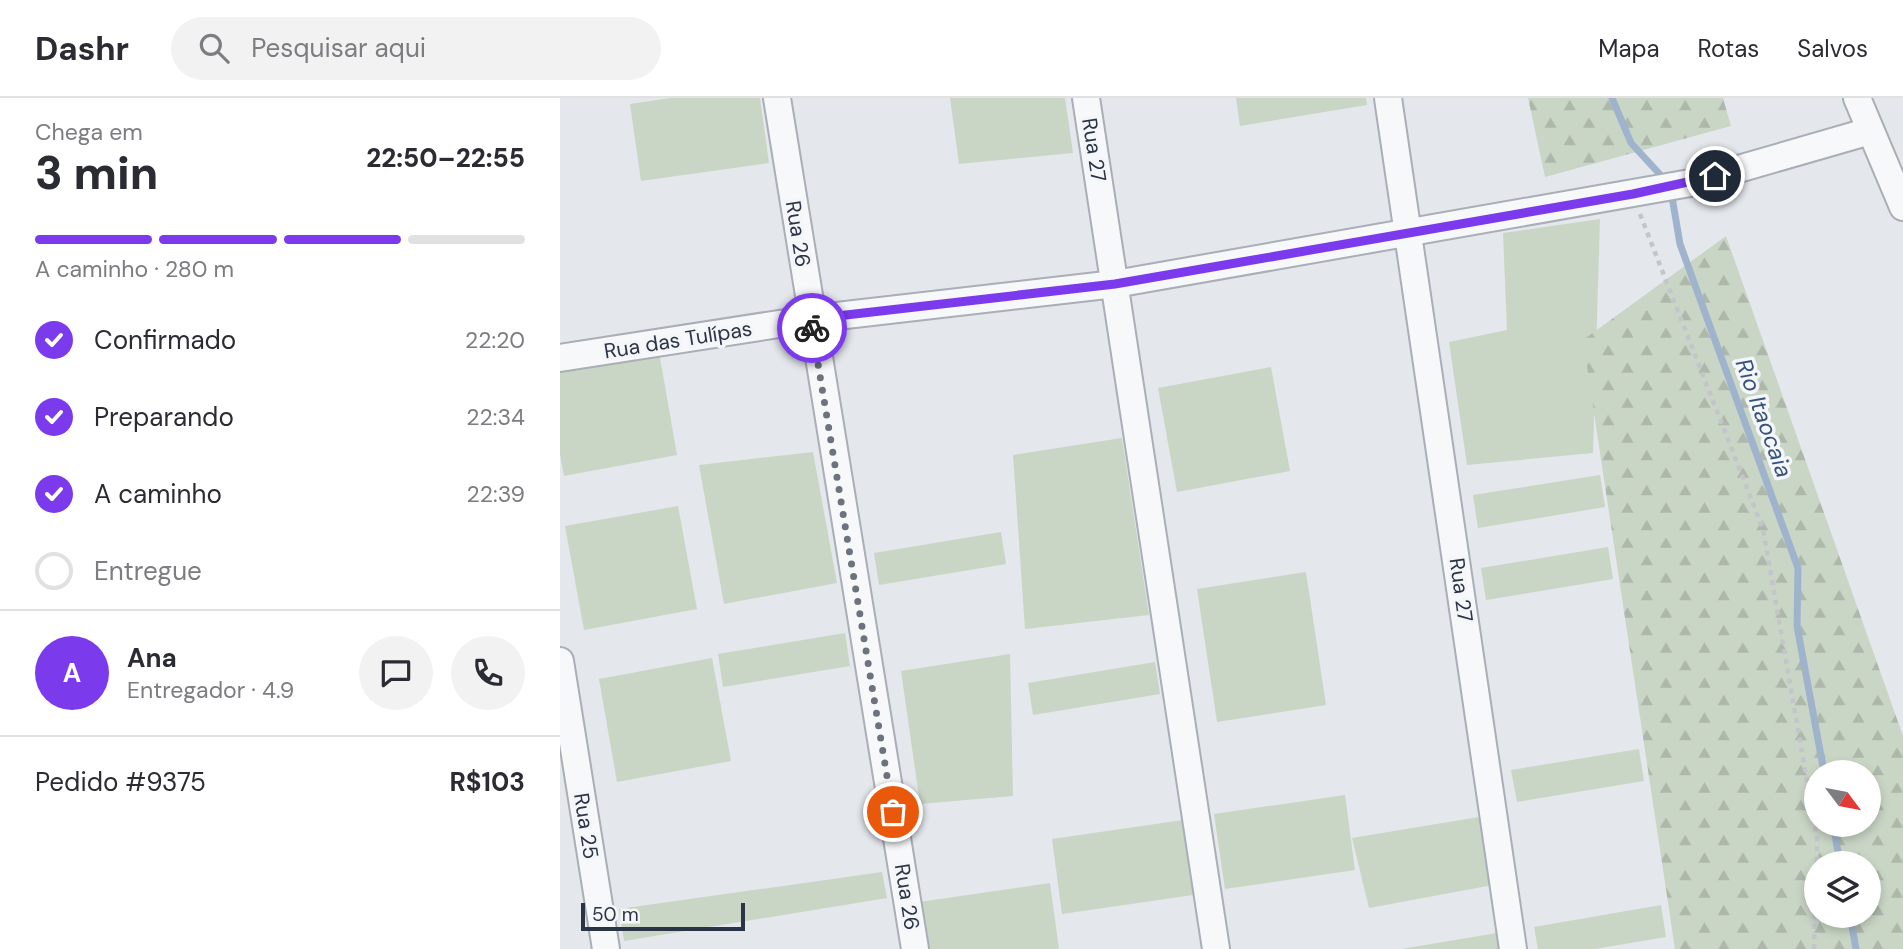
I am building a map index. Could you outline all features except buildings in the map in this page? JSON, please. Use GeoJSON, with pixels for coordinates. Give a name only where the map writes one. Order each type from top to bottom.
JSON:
{"type":"FeatureCollection","features":[{"type":"Feature","properties":{"kind":"street","name":"Rua 26"},"geometry":{"type":"LineString","coordinates":[[777,98],[915,949]]}},
{"type":"Feature","properties":{"kind":"street","name":"Rua 27"},"geometry":{"type":"LineString","coordinates":[[1086,98],[1216,949]]}},
{"type":"Feature","properties":{"kind":"street","name":"Rua 27"},"geometry":{"type":"LineString","coordinates":[[1388,98],[1513,949]]}},
{"type":"Feature","properties":{"kind":"street"},"geometry":{"type":"LineString","coordinates":[[1857,98],[1903,207]]}},
{"type":"Feature","properties":{"kind":"street","name":"Rua das Tulípas"},"geometry":{"type":"LineString","coordinates":[[560,358],[811,319],[1115,284],[1690,183],[1870,131]]}},
{"type":"Feature","properties":{"kind":"street","name":"Rua 25"},"geometry":{"type":"LineString","coordinates":[[560,661],[606,949]]}},
{"type":"Feature","properties":{"kind":"path"},"geometry":{"type":"LineString","coordinates":[[1633,194],[1763,529],[1817,838],[1817,851]]}},
{"type":"Feature","properties":{"kind":"path"},"geometry":{"type":"LineString","coordinates":[[1814,949],[1815,928]]}},
{"type":"Feature","properties":{"kind":"green space"},"geometry":{"type":"Polygon","coordinates":[[[670,98],[760,98],[769,163],[641,181],[630,104],[670,98]]]}},
{"type":"Feature","properties":{"kind":"green space"},"geometry":{"type":"Polygon","coordinates":[[[950,98],[1065,98],[1073,153],[959,164],[950,98]]]}},
{"type":"Feature","properties":{"kind":"green space"},"geometry":{"type":"Polygon","coordinates":[[[1236,98],[1366,98],[1367,105],[1240,126],[1236,98]]]}},
{"type":"Feature","properties":{"kind":"green space"},"geometry":{"type":"Polygon","coordinates":[[[1528,98],[1723,98],[1731,126],[1545,177],[1528,98]]]}},
{"type":"Feature","properties":{"kind":"green space"},"geometry":{"type":"Polygon","coordinates":[[[1600,219],[1593,453],[1467,465],[1449,342],[1507,330],[1503,233],[1600,219]]]}},
{"type":"Feature","properties":{"kind":"green space"},"geometry":{"type":"Polygon","coordinates":[[[1726,236],[1903,736],[1903,949],[1675,949],[1583,340],[1726,236]]]}},
{"type":"Feature","properties":{"kind":"green space"},"geometry":{"type":"Polygon","coordinates":[[[659,352],[677,455],[564,476],[560,454],[560,370],[659,352]]]}},
{"type":"Feature","properties":{"kind":"green space"},"geometry":{"type":"Polygon","coordinates":[[[1271,367],[1290,471],[1177,492],[1158,388],[1271,367]]]}},
{"type":"Feature","properties":{"kind":"green space"},"geometry":{"type":"Polygon","coordinates":[[[1122,438],[1149,615],[1025,629],[1013,455],[1122,438]]]}},
{"type":"Feature","properties":{"kind":"green space"},"geometry":{"type":"Polygon","coordinates":[[[813,452],[837,583],[724,604],[699,465],[813,452]]]}},
{"type":"Feature","properties":{"kind":"green space"},"geometry":{"type":"Polygon","coordinates":[[[1600,475],[1605,507],[1478,528],[1473,495],[1600,475]]]}},
{"type":"Feature","properties":{"kind":"green space"},"geometry":{"type":"Polygon","coordinates":[[[678,506],[697,609],[584,630],[565,526],[678,506]]]}},
{"type":"Feature","properties":{"kind":"green space"},"geometry":{"type":"Polygon","coordinates":[[[1001,532],[1006,564],[879,585],[874,553],[1001,532]]]}},
{"type":"Feature","properties":{"kind":"green space"},"geometry":{"type":"Polygon","coordinates":[[[1608,547],[1613,579],[1486,600],[1481,568],[1608,547]]]}},
{"type":"Feature","properties":{"kind":"green space"},"geometry":{"type":"Polygon","coordinates":[[[1306,572],[1326,705],[1217,722],[1197,589],[1306,572]]]}},
{"type":"Feature","properties":{"kind":"green space"},"geometry":{"type":"Polygon","coordinates":[[[845,633],[850,666],[723,687],[718,654],[845,633]]]}},
{"type":"Feature","properties":{"kind":"green space"},"geometry":{"type":"Polygon","coordinates":[[[1010,654],[1013,796],[920,804],[901,671],[1010,654]]]}},
{"type":"Feature","properties":{"kind":"green space"},"geometry":{"type":"Polygon","coordinates":[[[712,658],[731,761],[617,782],[599,679],[712,658]]]}},
{"type":"Feature","properties":{"kind":"green space"},"geometry":{"type":"Polygon","coordinates":[[[1155,662],[1160,694],[1033,715],[1028,683],[1155,662]]]}},
{"type":"Feature","properties":{"kind":"green space"},"geometry":{"type":"Polygon","coordinates":[[[1639,749],[1644,781],[1517,802],[1511,770],[1639,749]]]}},
{"type":"Feature","properties":{"kind":"green space"},"geometry":{"type":"Polygon","coordinates":[[[1345,795],[1355,870],[1225,889],[1214,814],[1345,795]]]}},
{"type":"Feature","properties":{"kind":"green space"},"geometry":{"type":"Polygon","coordinates":[[[1479,817],[1493,885],[1369,908],[1352,838],[1479,817]]]}},
{"type":"Feature","properties":{"kind":"green space"},"geometry":{"type":"Polygon","coordinates":[[[1183,820],[1193,895],[1062,914],[1052,839],[1183,820]]]}},
{"type":"Feature","properties":{"kind":"green space"},"geometry":{"type":"Polygon","coordinates":[[[882,872],[887,898],[624,941],[619,909],[882,872]]]}},
{"type":"Feature","properties":{"kind":"green space"},"geometry":{"type":"Polygon","coordinates":[[[1050,883],[1059,949],[926,949],[919,902],[1050,883]]]}},
{"type":"Feature","properties":{"kind":"green space"},"geometry":{"type":"Polygon","coordinates":[[[1661,905],[1666,937],[1595,949],[1538,949],[1534,927],[1661,905]]]}},
{"type":"Feature","properties":{"kind":"green space"},"geometry":{"type":"Polygon","coordinates":[[[1497,933],[1500,949],[1401,949],[1497,933]]]}},
{"type":"Feature","properties":{"kind":"waterway","name":"Rio Itaocaia"},"geometry":{"type":"LineString","coordinates":[[1612,98],[1631,143],[1666,181]]}},
{"type":"Feature","properties":{"kind":"waterway","name":"Rio Itaocaia"},"geometry":{"type":"LineString","coordinates":[[1671,191],[1680,244],[1798,568],[1797,626],[1822,760]]}},
{"type":"Feature","properties":{"kind":"waterway","name":"Rio Itaocaia"},"geometry":{"type":"LineString","coordinates":[[1835,837],[1838,851]]}},
{"type":"Feature","properties":{"kind":"waterway","name":"Rio Itaocaia"},"geometry":{"type":"LineString","coordinates":[[1852,928],[1856,949]]}},
{"type":"Feature","properties":{"kind":"way so far"},"geometry":{"type":"LineString","coordinates":[[812,328],[893,812]]}},
{"type":"Feature","properties":{"kind":"route"},"geometry":{"type":"LineString","coordinates":[[812,328],[811,319],[1115,284],[1633,194],[1715,176]]}}]}
